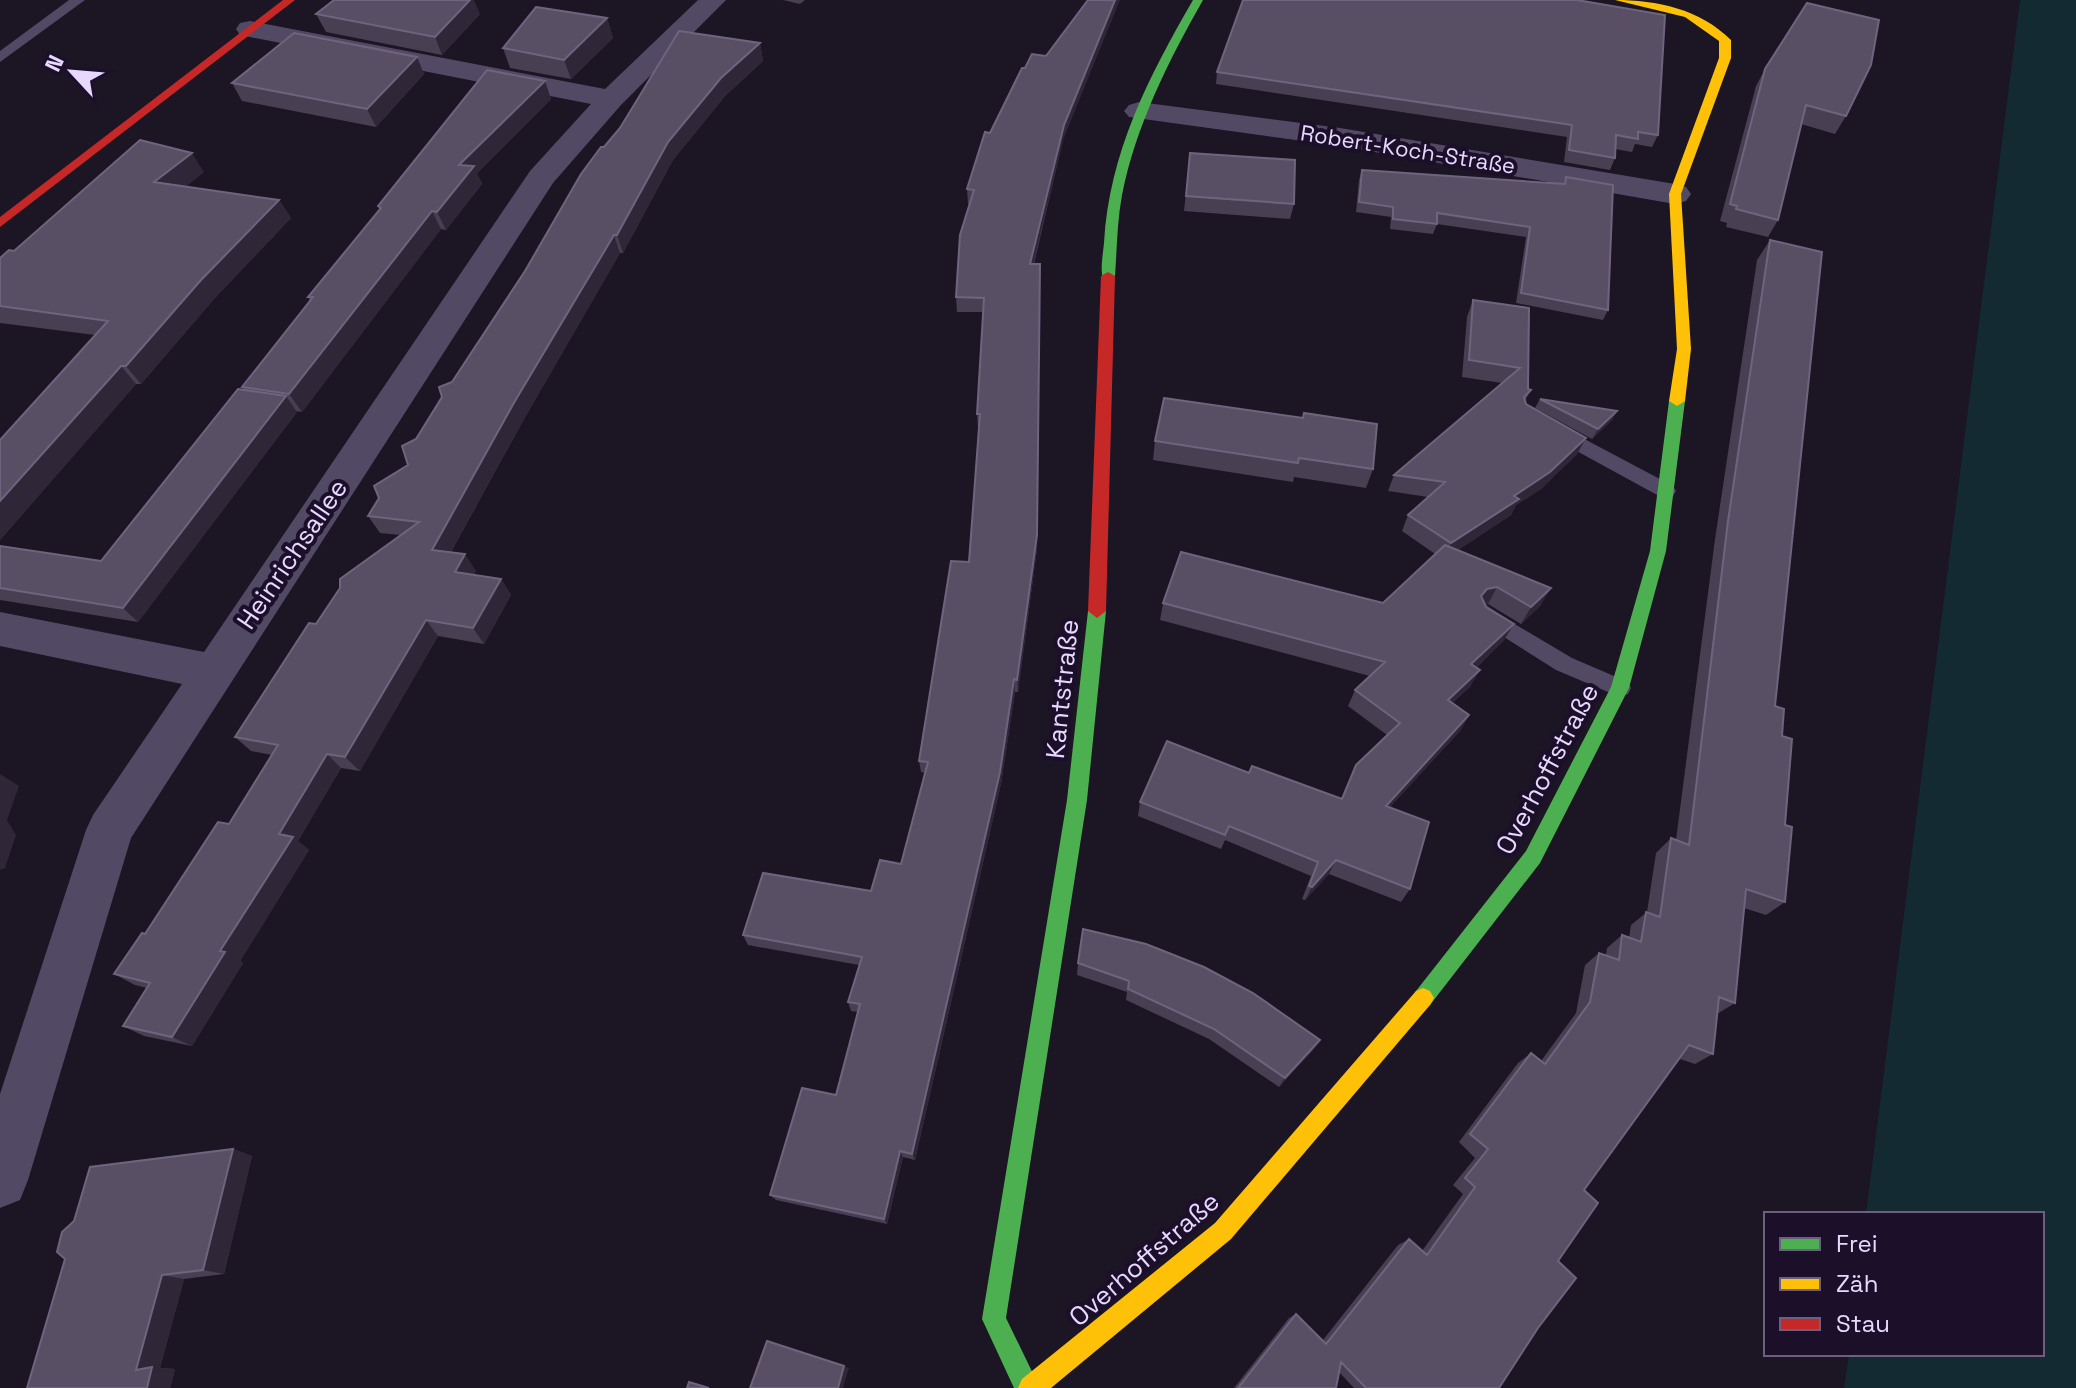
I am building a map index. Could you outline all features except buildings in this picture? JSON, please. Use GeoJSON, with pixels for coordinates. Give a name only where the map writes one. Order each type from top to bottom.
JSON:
{"type":"FeatureCollection","features":[{"type":"Feature","properties":{"kind":"street"},"geometry":{"type":"LineString","coordinates":[[0,223],[290,0]]}},
{"type":"Feature","properties":{"kind":"street","name":"Heinrichsallee"},"geometry":{"type":"LineString","coordinates":[[0,1180],[110,830],[541,178],[611,99],[713,0]]}},
{"type":"Feature","properties":{"kind":"street","name":"Kantstraße"},"geometry":{"type":"LineString","coordinates":[[1029,1388],[994,1319],[1077,800],[1098,596],[1105,316],[1115,197],[1139,111],[1166,55],[1198,0]]}},
{"type":"Feature","properties":{"kind":"street","name":"Overhoffstraße"},"geometry":{"type":"LineString","coordinates":[[1029,1388],[1223,1231],[1408,1017],[1533,857],[1620,688],[1658,551],[1684,349],[1675,194],[1725,58],[1725,40],[1689,14],[1620,0]]}},
{"type":"Feature","properties":{"kind":"street"},"geometry":{"type":"LineString","coordinates":[[250,29],[611,99]]}},
{"type":"Feature","properties":{"kind":"street","name":"Robert-Koch-Straße"},"geometry":{"type":"LineString","coordinates":[[1139,111],[1340,137],[1675,194]]}},
{"type":"Feature","properties":{"kind":"street"},"geometry":{"type":"LineString","coordinates":[[0,629],[214,672]]}},
{"type":"Feature","properties":{"kind":"lane"},"geometry":{"type":"LineString","coordinates":[[0,58],[78,0]]}},
{"type":"Feature","properties":{"kind":"lane"},"geometry":{"type":"LineString","coordinates":[[1542,423],[1666,491]]}},
{"type":"Feature","properties":{"kind":"lane"},"geometry":{"type":"LineString","coordinates":[[1486,615],[1564,664],[1620,688]]}},
{"type":"Feature","properties":{"kind":"shaded area"},"geometry":{"type":"Polygon","coordinates":[[[2020,0],[2076,0],[2076,1388],[1844,1388],[1849,1356],[2044,1356],[2044,1212],[1866,1212],[2020,0]]]}},
{"type":"Feature","properties":{"kind":"traffic: fast"},"geometry":{"type":"LineString","coordinates":[[1108,276],[1113,207],[1128,145],[1159,71],[1198,0]]}},
{"type":"Feature","properties":{"kind":"traffic: fast"},"geometry":{"type":"LineString","coordinates":[[1423,998],[1533,857],[1620,688],[1658,551],[1677,401]]}},
{"type":"Feature","properties":{"kind":"traffic: fast"},"geometry":{"type":"LineString","coordinates":[[1027,1388],[994,1319],[1077,800],[1097,611]]}},
{"type":"Feature","properties":{"kind":"traffic: slow"},"geometry":{"type":"LineString","coordinates":[[1620,0],[1689,14],[1725,40],[1725,58],[1675,194],[1684,349],[1677,401]]}},
{"type":"Feature","properties":{"kind":"traffic: slow"},"geometry":{"type":"LineString","coordinates":[[1031,1388],[1223,1231],[1423,998]]}},
{"type":"Feature","properties":{"kind":"traffic: jam"},"geometry":{"type":"LineString","coordinates":[[0,223],[290,0]]}},
{"type":"Feature","properties":{"kind":"traffic: jam"},"geometry":{"type":"LineString","coordinates":[[1097,611],[1108,276]]}}]}
